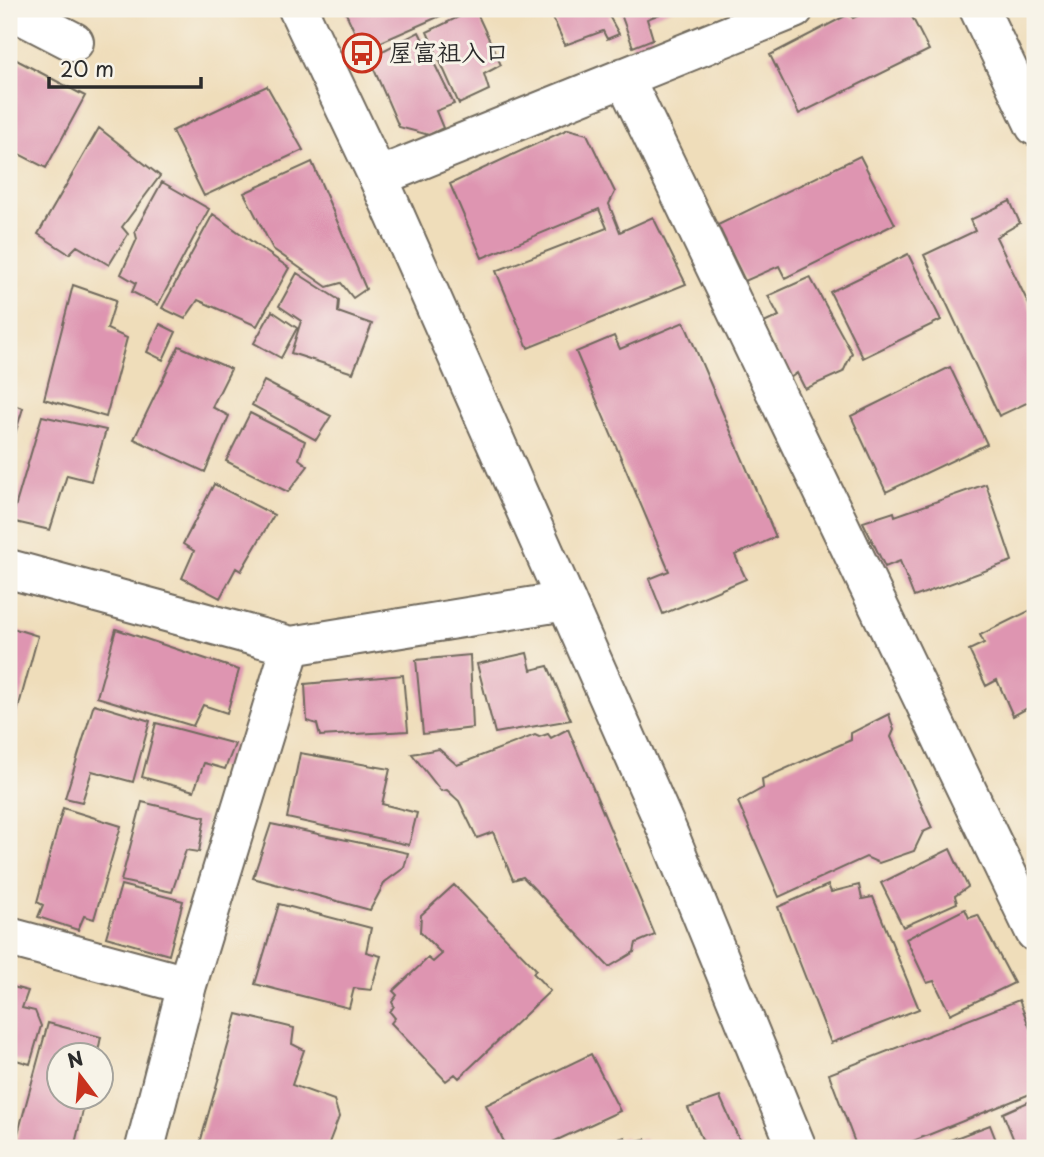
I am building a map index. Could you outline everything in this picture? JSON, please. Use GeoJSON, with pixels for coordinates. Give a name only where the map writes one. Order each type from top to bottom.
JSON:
{"type":"FeatureCollection","features":[{"type":"Feature","properties":{"kind":"street"},"geometry":{"type":"LineString","coordinates":[[10,9],[74,42]]}},
{"type":"Feature","properties":{"kind":"street"},"geometry":{"type":"LineString","coordinates":[[298,9],[378,177],[668,832],[797,1148]]}},
{"type":"Feature","properties":{"kind":"street"},"geometry":{"type":"LineString","coordinates":[[378,177],[794,9]]}},
{"type":"Feature","properties":{"kind":"street"},"geometry":{"type":"LineString","coordinates":[[979,9],[1035,126]]}},
{"type":"Feature","properties":{"kind":"street"},"geometry":{"type":"LineString","coordinates":[[624,77],[1035,932]]}},
{"type":"Feature","properties":{"kind":"street"},"geometry":{"type":"LineString","coordinates":[[9,569],[291,646],[566,601]]}},
{"type":"Feature","properties":{"kind":"street"},"geometry":{"type":"LineString","coordinates":[[145,1148],[187,985],[291,646]]}},
{"type":"Feature","properties":{"kind":"street"},"geometry":{"type":"LineString","coordinates":[[9,937],[187,985]]}},
{"type":"Feature","properties":{"kind":"building"},"geometry":{"type":"Polygon","coordinates":[[[344,9],[456,9],[363,50],[344,9]]]}},
{"type":"Feature","properties":{"kind":"building"},"geometry":{"type":"Polygon","coordinates":[[[475,9],[501,65],[484,74],[489,90],[459,104],[427,32],[475,9]]]}},
{"type":"Feature","properties":{"kind":"building"},"geometry":{"type":"Polygon","coordinates":[[[549,9],[615,9],[616,13],[609,16],[619,34],[607,39],[603,31],[565,45],[549,9]]]}},
{"type":"Feature","properties":{"kind":"building"},"geometry":{"type":"Polygon","coordinates":[[[619,9],[673,9],[647,19],[653,39],[633,47],[619,9]]]}},
{"type":"Feature","properties":{"kind":"building"},"geometry":{"type":"Polygon","coordinates":[[[872,9],[908,9],[929,50],[799,114],[770,55],[849,14],[853,18],[872,9]]]}},
{"type":"Feature","properties":{"kind":"building"},"geometry":{"type":"Polygon","coordinates":[[[419,32],[454,104],[436,111],[443,128],[429,135],[399,127],[369,58],[419,32]]]}},
{"type":"Feature","properties":{"kind":"building"},"geometry":{"type":"Polygon","coordinates":[[[9,56],[85,96],[46,168],[9,149],[9,56]]]}},
{"type":"Feature","properties":{"kind":"building"},"geometry":{"type":"Polygon","coordinates":[[[267,86],[303,150],[204,196],[172,131],[267,86]]]}},
{"type":"Feature","properties":{"kind":"building"},"geometry":{"type":"Polygon","coordinates":[[[99,128],[160,176],[122,227],[128,234],[109,265],[77,246],[69,254],[38,234],[99,128]]]}},
{"type":"Feature","properties":{"kind":"building"},"geometry":{"type":"Polygon","coordinates":[[[568,129],[587,134],[615,192],[609,204],[620,232],[653,217],[686,284],[528,348],[496,271],[607,228],[599,209],[482,258],[450,184],[568,129]]]}},
{"type":"Feature","properties":{"kind":"building"},"geometry":{"type":"Polygon","coordinates":[[[860,156],[895,224],[785,278],[779,266],[745,281],[718,225],[860,156]]]}},
{"type":"Feature","properties":{"kind":"building"},"geometry":{"type":"Polygon","coordinates":[[[312,162],[366,289],[353,298],[341,283],[327,287],[273,249],[244,193],[312,162]]]}},
{"type":"Feature","properties":{"kind":"building"},"geometry":{"type":"Polygon","coordinates":[[[162,182],[209,209],[158,305],[132,292],[136,283],[121,274],[137,239],[135,231],[162,182]]]}},
{"type":"Feature","properties":{"kind":"building"},"geometry":{"type":"Polygon","coordinates":[[[1010,201],[1020,223],[996,237],[1035,317],[1035,399],[999,416],[924,255],[975,231],[970,220],[1010,201]]]}},
{"type":"Feature","properties":{"kind":"building"},"geometry":{"type":"Polygon","coordinates":[[[213,214],[289,268],[257,326],[198,300],[185,319],[162,308],[213,214]]]}},
{"type":"Feature","properties":{"kind":"building"},"geometry":{"type":"Polygon","coordinates":[[[908,254],[941,320],[863,358],[830,292],[908,254]]]}},
{"type":"Feature","properties":{"kind":"building"},"geometry":{"type":"Polygon","coordinates":[[[297,273],[339,300],[338,312],[372,324],[353,373],[291,353],[301,321],[279,306],[297,273]]]}},
{"type":"Feature","properties":{"kind":"building"},"geometry":{"type":"Polygon","coordinates":[[[810,277],[852,353],[843,372],[805,389],[797,373],[790,378],[764,323],[779,316],[768,296],[810,277]]]}},
{"type":"Feature","properties":{"kind":"building"},"geometry":{"type":"Polygon","coordinates":[[[73,285],[116,300],[107,329],[127,338],[106,417],[44,399],[73,285]]]}},
{"type":"Feature","properties":{"kind":"building"},"geometry":{"type":"Polygon","coordinates":[[[272,311],[297,328],[281,358],[254,343],[272,311]]]}},
{"type":"Feature","properties":{"kind":"building"},"geometry":{"type":"Polygon","coordinates":[[[684,322],[776,537],[735,555],[746,579],[663,614],[649,579],[669,571],[576,352],[614,336],[620,349],[684,322]]]}},
{"type":"Feature","properties":{"kind":"building"},"geometry":{"type":"Polygon","coordinates":[[[160,324],[176,332],[163,360],[147,352],[160,324]]]}},
{"type":"Feature","properties":{"kind":"building"},"geometry":{"type":"Polygon","coordinates":[[[179,346],[231,369],[212,407],[229,416],[205,472],[134,439],[179,346]]]}},
{"type":"Feature","properties":{"kind":"building"},"geometry":{"type":"Polygon","coordinates":[[[950,367],[987,444],[886,492],[851,416],[950,367]]]}},
{"type":"Feature","properties":{"kind":"building"},"geometry":{"type":"Polygon","coordinates":[[[264,381],[331,416],[316,440],[252,405],[264,381]]]}},
{"type":"Feature","properties":{"kind":"building"},"geometry":{"type":"Polygon","coordinates":[[[9,404],[23,408],[9,454],[9,404]]]}},
{"type":"Feature","properties":{"kind":"building"},"geometry":{"type":"Polygon","coordinates":[[[250,413],[305,441],[299,459],[308,466],[288,492],[226,461],[250,413]]]}},
{"type":"Feature","properties":{"kind":"building"},"geometry":{"type":"Polygon","coordinates":[[[42,416],[106,430],[91,481],[67,475],[50,530],[11,521],[42,416]]]}},
{"type":"Feature","properties":{"kind":"building"},"geometry":{"type":"Polygon","coordinates":[[[214,484],[274,515],[241,571],[236,568],[220,598],[182,578],[194,551],[183,544],[214,484]]]}},
{"type":"Feature","properties":{"kind":"building"},"geometry":{"type":"Polygon","coordinates":[[[986,484],[1012,561],[914,597],[900,561],[885,567],[863,522],[894,512],[895,516],[986,484]]]}},
{"type":"Feature","properties":{"kind":"building"},"geometry":{"type":"Polygon","coordinates":[[[1035,608],[1035,704],[1013,716],[997,680],[986,686],[969,650],[984,643],[980,635],[1035,608]]]}},
{"type":"Feature","properties":{"kind":"building"},"geometry":{"type":"Polygon","coordinates":[[[9,627],[38,636],[10,738],[9,738],[9,627]]]}},
{"type":"Feature","properties":{"kind":"building"},"geometry":{"type":"Polygon","coordinates":[[[116,629],[239,670],[227,713],[203,705],[193,726],[97,697],[116,629]]]}},
{"type":"Feature","properties":{"kind":"building"},"geometry":{"type":"Polygon","coordinates":[[[527,653],[531,670],[548,666],[571,720],[495,733],[477,664],[527,653]]]}},
{"type":"Feature","properties":{"kind":"building"},"geometry":{"type":"Polygon","coordinates":[[[470,655],[473,728],[423,734],[416,660],[470,655]]]}},
{"type":"Feature","properties":{"kind":"building"},"geometry":{"type":"Polygon","coordinates":[[[403,675],[408,731],[320,736],[317,724],[307,721],[305,684],[403,675]]]}},
{"type":"Feature","properties":{"kind":"building"},"geometry":{"type":"Polygon","coordinates":[[[94,704],[150,721],[133,782],[92,771],[82,802],[65,798],[94,704]]]}},
{"type":"Feature","properties":{"kind":"building"},"geometry":{"type":"Polygon","coordinates":[[[889,714],[894,730],[891,737],[932,828],[923,832],[914,851],[879,863],[866,857],[779,897],[738,802],[763,788],[762,779],[851,740],[851,733],[889,714]]]}},
{"type":"Feature","properties":{"kind":"building"},"geometry":{"type":"Polygon","coordinates":[[[156,723],[235,744],[225,769],[204,763],[194,791],[142,777],[156,723]]]}},
{"type":"Feature","properties":{"kind":"building"},"geometry":{"type":"Polygon","coordinates":[[[568,729],[655,935],[636,943],[634,952],[609,967],[523,877],[513,880],[493,832],[477,838],[459,801],[447,790],[441,791],[412,754],[439,749],[457,765],[535,735],[539,737],[548,734],[551,738],[568,729]]]}},
{"type":"Feature","properties":{"kind":"building"},"geometry":{"type":"Polygon","coordinates":[[[300,753],[390,769],[382,804],[417,813],[409,845],[287,818],[300,753]]]}},
{"type":"Feature","properties":{"kind":"building"},"geometry":{"type":"Polygon","coordinates":[[[142,802],[205,817],[199,852],[186,850],[172,892],[121,881],[142,802]]]}},
{"type":"Feature","properties":{"kind":"building"},"geometry":{"type":"Polygon","coordinates":[[[63,808],[121,826],[94,919],[84,916],[78,930],[38,917],[43,905],[37,902],[63,808]]]}},
{"type":"Feature","properties":{"kind":"building"},"geometry":{"type":"Polygon","coordinates":[[[271,824],[408,853],[404,868],[385,882],[370,910],[253,878],[271,824]]]}},
{"type":"Feature","properties":{"kind":"building"},"geometry":{"type":"Polygon","coordinates":[[[950,849],[968,887],[955,896],[957,903],[903,927],[881,883],[950,849]]]}},
{"type":"Feature","properties":{"kind":"building"},"geometry":{"type":"Polygon","coordinates":[[[121,885],[183,901],[169,955],[106,937],[121,885]]]}},
{"type":"Feature","properties":{"kind":"building"},"geometry":{"type":"Polygon","coordinates":[[[454,885],[536,969],[533,973],[550,991],[459,1078],[455,1074],[446,1081],[391,1023],[395,1018],[390,1012],[397,995],[393,991],[428,958],[433,962],[442,954],[420,932],[421,915],[454,885]]]}},
{"type":"Feature","properties":{"kind":"building"},"geometry":{"type":"Polygon","coordinates":[[[828,885],[831,892],[859,885],[862,899],[873,897],[919,1009],[831,1043],[778,907],[828,885]]]}},
{"type":"Feature","properties":{"kind":"building"},"geometry":{"type":"Polygon","coordinates":[[[279,904],[371,928],[366,952],[381,956],[371,990],[354,988],[349,1008],[255,984],[279,904]]]}},
{"type":"Feature","properties":{"kind":"building"},"geometry":{"type":"Polygon","coordinates":[[[965,909],[969,918],[978,915],[1014,983],[950,1014],[934,981],[927,983],[906,939],[965,909]]]}},
{"type":"Feature","properties":{"kind":"building"},"geometry":{"type":"Polygon","coordinates":[[[9,986],[28,991],[22,1008],[35,1011],[41,1026],[30,1064],[9,1058],[9,986]]]}},
{"type":"Feature","properties":{"kind":"building"},"geometry":{"type":"Polygon","coordinates":[[[1019,1000],[1035,1041],[1035,1092],[896,1148],[857,1148],[829,1074],[1019,1000]]]}},
{"type":"Feature","properties":{"kind":"building"},"geometry":{"type":"Polygon","coordinates":[[[237,1014],[294,1028],[292,1044],[304,1050],[292,1085],[334,1100],[339,1117],[327,1148],[211,1148],[212,1146],[200,1143],[237,1014]]]}},
{"type":"Feature","properties":{"kind":"building"},"geometry":{"type":"Polygon","coordinates":[[[48,1023],[101,1037],[100,1042],[46,1042],[46,1112],[83,1112],[74,1148],[14,1148],[48,1023]]]}},
{"type":"Feature","properties":{"kind":"building"},"geometry":{"type":"Polygon","coordinates":[[[591,1054],[620,1111],[540,1148],[507,1148],[486,1105],[591,1054]]]}},
{"type":"Feature","properties":{"kind":"building"},"geometry":{"type":"Polygon","coordinates":[[[720,1097],[743,1148],[706,1148],[688,1108],[720,1097]]]}},
{"type":"Feature","properties":{"kind":"building"},"geometry":{"type":"Polygon","coordinates":[[[1035,1099],[1035,1148],[1017,1148],[1003,1113],[1035,1099]]]}},
{"type":"Feature","properties":{"kind":"building"},"geometry":{"type":"Polygon","coordinates":[[[990,1125],[999,1148],[929,1148],[990,1125]]]}},
{"type":"Feature","properties":{"kind":"building"},"geometry":{"type":"Polygon","coordinates":[[[625,1137],[627,1143],[645,1139],[648,1148],[589,1148],[625,1137]]]}},
{"type":"Feature","properties":{"kind":"place","name":"屋富祖入口"},"geometry":{"type":"Point","coordinates":[362,53]}}]}
